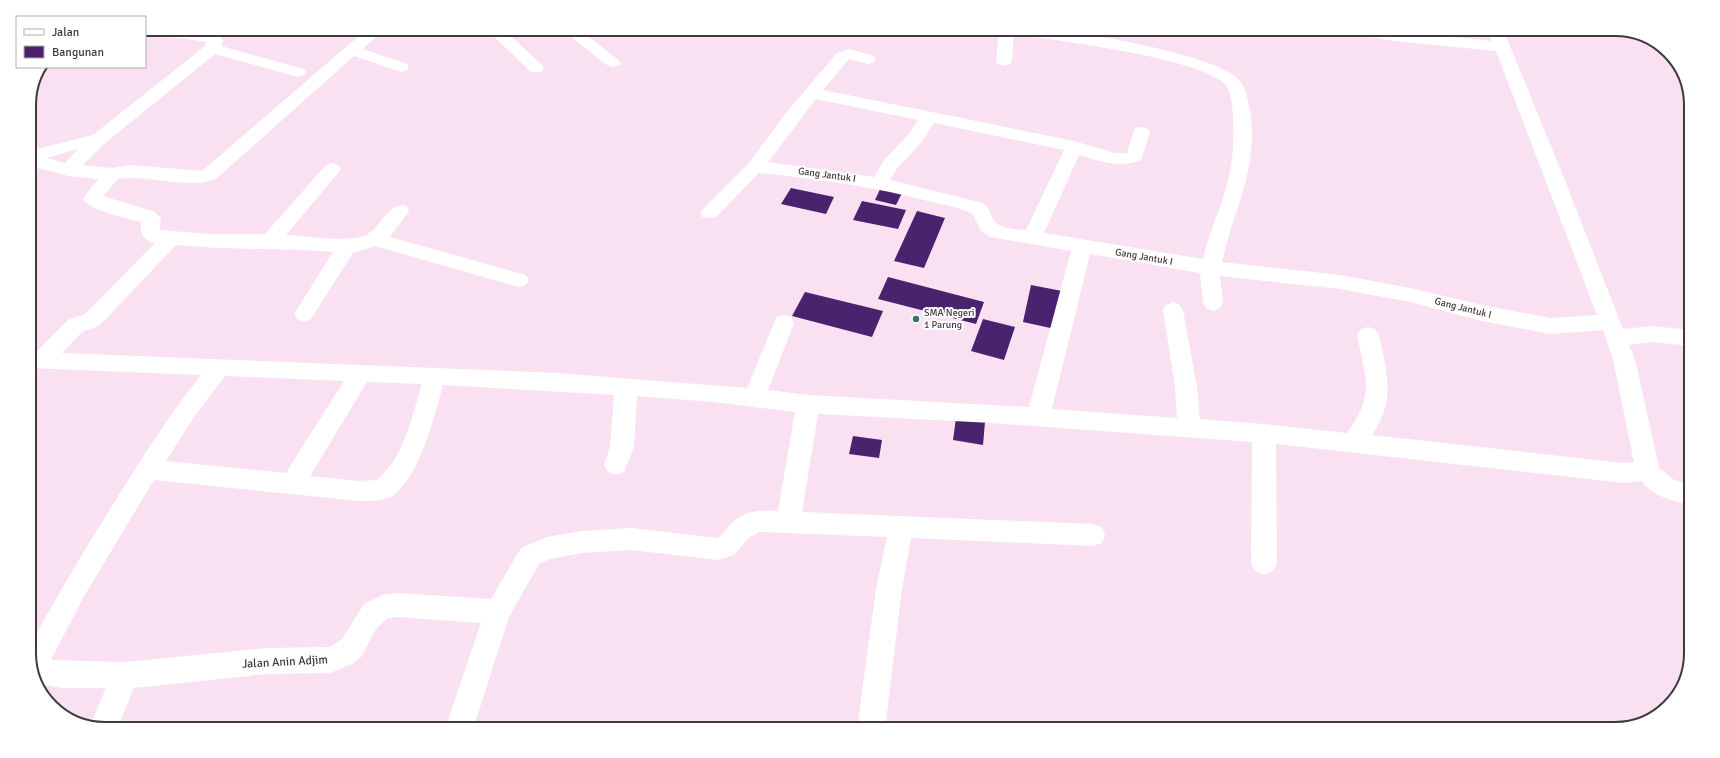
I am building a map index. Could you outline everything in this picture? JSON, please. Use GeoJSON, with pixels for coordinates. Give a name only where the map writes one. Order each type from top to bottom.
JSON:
{"type":"FeatureCollection","features":[{"type":"Feature","properties":{"kind":"street"},"geometry":{"type":"LineString","coordinates":[[200,36],[214,38],[298,72]]}},
{"type":"Feature","properties":{"kind":"street"},"geometry":{"type":"LineString","coordinates":[[36,162],[49,164],[68,170],[112,174],[131,170],[200,177],[213,174],[220,166],[368,36]]}},
{"type":"Feature","properties":{"kind":"street"},"geometry":{"type":"LineString","coordinates":[[502,36],[536,68]]}},
{"type":"Feature","properties":{"kind":"street"},"geometry":{"type":"LineString","coordinates":[[578,36],[613,62]]}},
{"type":"Feature","properties":{"kind":"street"},"geometry":{"type":"LineString","coordinates":[[1004,61],[1006,36]]}},
{"type":"Feature","properties":{"kind":"street"},"geometry":{"type":"LineString","coordinates":[[1051,36],[1150,53],[1218,71],[1234,83],[1237,90],[1242,126],[1239,173],[1211,268],[1213,303]]}},
{"type":"Feature","properties":{"kind":"street"},"geometry":{"type":"LineString","coordinates":[[1393,36],[1503,47]]}},
{"type":"Feature","properties":{"kind":"street"},"geometry":{"type":"LineString","coordinates":[[1498,36],[1556,178],[1624,359],[1648,470],[1653,480],[1667,488],[1684,493]]}},
{"type":"Feature","properties":{"kind":"street"},"geometry":{"type":"LineString","coordinates":[[68,170],[98,140],[214,38]]}},
{"type":"Feature","properties":{"kind":"street"},"geometry":{"type":"LineString","coordinates":[[351,50],[401,67]]}},
{"type":"Feature","properties":{"kind":"street"},"geometry":{"type":"LineString","coordinates":[[709,212],[755,167],[791,118],[845,55],[850,54],[868,59]]}},
{"type":"Feature","properties":{"kind":"street"},"geometry":{"type":"LineString","coordinates":[[812,93],[1074,147],[1114,159],[1127,159],[1135,156],[1137,153],[1141,132]]}},
{"type":"Feature","properties":{"kind":"street"},"geometry":{"type":"LineString","coordinates":[[879,183],[891,163],[916,138],[929,117]]}},
{"type":"Feature","properties":{"kind":"street"},"geometry":{"type":"LineString","coordinates":[[36,155],[76,144],[98,140]]}},
{"type":"Feature","properties":{"kind":"street"},"geometry":{"type":"LineString","coordinates":[[1032,238],[1074,147]]}},
{"type":"Feature","properties":{"kind":"street","name":"Gang Jantuk I"},"geometry":{"type":"LineString","coordinates":[[755,167],[826,173],[937,196],[976,208],[980,211],[986,226],[989,229],[1032,238],[1211,268],[1340,282],[1410,295],[1482,313],[1550,326],[1613,330],[1636,337],[1652,334],[1684,337]]}},
{"type":"Feature","properties":{"kind":"street"},"geometry":{"type":"LineString","coordinates":[[270,241],[332,169]]}},
{"type":"Feature","properties":{"kind":"street"},"geometry":{"type":"LineString","coordinates":[[112,174],[92,199],[109,206],[148,217],[151,219],[152,234],[171,238],[209,241],[270,241],[347,246],[364,244],[374,239],[384,231],[400,211]]}},
{"type":"Feature","properties":{"kind":"street"},"geometry":{"type":"LineString","coordinates":[[36,359],[75,326],[92,320],[171,238]]}},
{"type":"Feature","properties":{"kind":"street"},"geometry":{"type":"LineString","coordinates":[[374,239],[519,280]]}},
{"type":"Feature","properties":{"kind":"street"},"geometry":{"type":"LineString","coordinates":[[304,314],[347,246]]}},
{"type":"Feature","properties":{"kind":"street"},"geometry":{"type":"LineString","coordinates":[[1038,418],[1082,246]]}},
{"type":"Feature","properties":{"kind":"street"},"geometry":{"type":"LineString","coordinates":[[1173,310],[1186,387],[1189,428]]}},
{"type":"Feature","properties":{"kind":"street"},"geometry":{"type":"LineString","coordinates":[[754,397],[784,323]]}},
{"type":"Feature","properties":{"kind":"street"},"geometry":{"type":"LineString","coordinates":[[1353,443],[1372,416],[1377,397],[1378,385],[1368,335]]}},
{"type":"Feature","properties":{"kind":"street"},"geometry":{"type":"LineString","coordinates":[[36,360],[435,376],[626,387],[754,397],[808,404],[1264,433],[1624,473],[1648,470]]}},
{"type":"Feature","properties":{"kind":"street"},"geometry":{"type":"LineString","coordinates":[[36,653],[148,469],[188,408],[219,368]]}},
{"type":"Feature","properties":{"kind":"street"},"geometry":{"type":"LineString","coordinates":[[292,484],[360,374]]}},
{"type":"Feature","properties":{"kind":"street"},"geometry":{"type":"LineString","coordinates":[[148,469],[360,491],[377,491],[385,488],[394,480],[419,432],[435,376]]}},
{"type":"Feature","properties":{"kind":"street"},"geometry":{"type":"LineString","coordinates":[[616,464],[622,447],[626,387]]}},
{"type":"Feature","properties":{"kind":"street"},"geometry":{"type":"LineString","coordinates":[[788,521],[808,404]]}},
{"type":"Feature","properties":{"kind":"street"},"geometry":{"type":"LineString","coordinates":[[1264,433],[1264,563]]}},
{"type":"Feature","properties":{"kind":"street"},"geometry":{"type":"LineString","coordinates":[[461,722],[498,612],[530,556],[547,548],[575,543],[631,539],[723,548],[731,542],[738,531],[748,524],[759,521],[788,521],[901,528],[961,528],[1093,534]]}},
{"type":"Feature","properties":{"kind":"street"},"geometry":{"type":"LineString","coordinates":[[872,722],[889,590],[901,528]]}},
{"type":"Feature","properties":{"kind":"street","name":"Jalan Anin Adjim"},"geometry":{"type":"LineString","coordinates":[[37,666],[46,673],[125,675],[267,661],[320,661],[340,658],[351,649],[375,610],[389,605],[498,612]]}},
{"type":"Feature","properties":{"kind":"street"},"geometry":{"type":"LineString","coordinates":[[106,722],[125,675]]}},
{"type":"Feature","properties":{"kind":"building"},"geometry":{"type":"Polygon","coordinates":[[[881,187],[902,193],[896,205],[875,200],[881,187]]]}},
{"type":"Feature","properties":{"kind":"building"},"geometry":{"type":"Polygon","coordinates":[[[791,188],[834,197],[826,214],[781,204],[791,188]]]}},
{"type":"Feature","properties":{"kind":"building"},"geometry":{"type":"Polygon","coordinates":[[[862,201],[906,210],[898,229],[853,220],[862,201]]]}},
{"type":"Feature","properties":{"kind":"building"},"geometry":{"type":"Polygon","coordinates":[[[917,211],[945,218],[924,268],[894,261],[917,211]]]}},
{"type":"Feature","properties":{"kind":"building"},"geometry":{"type":"Polygon","coordinates":[[[888,277],[984,302],[976,324],[878,299],[888,277]]]}},
{"type":"Feature","properties":{"kind":"building"},"geometry":{"type":"Polygon","coordinates":[[[1031,285],[1062,291],[1055,329],[1023,322],[1031,285]]]}},
{"type":"Feature","properties":{"kind":"building"},"geometry":{"type":"Polygon","coordinates":[[[805,292],[883,311],[872,337],[792,316],[805,292]]]}},
{"type":"Feature","properties":{"kind":"building"},"geometry":{"type":"Polygon","coordinates":[[[983,319],[1015,327],[1004,360],[971,351],[983,319]]]}},
{"type":"Feature","properties":{"kind":"building"},"geometry":{"type":"Polygon","coordinates":[[[956,418],[985,422],[983,445],[953,440],[956,418]]]}},
{"type":"Feature","properties":{"kind":"building"},"geometry":{"type":"Polygon","coordinates":[[[853,436],[882,440],[879,458],[849,454],[853,436]]]}},
{"type":"Feature","properties":{"kind":"place","name":"SMA Negeri 1 Parung"},"geometry":{"type":"Point","coordinates":[916,319]}}]}
